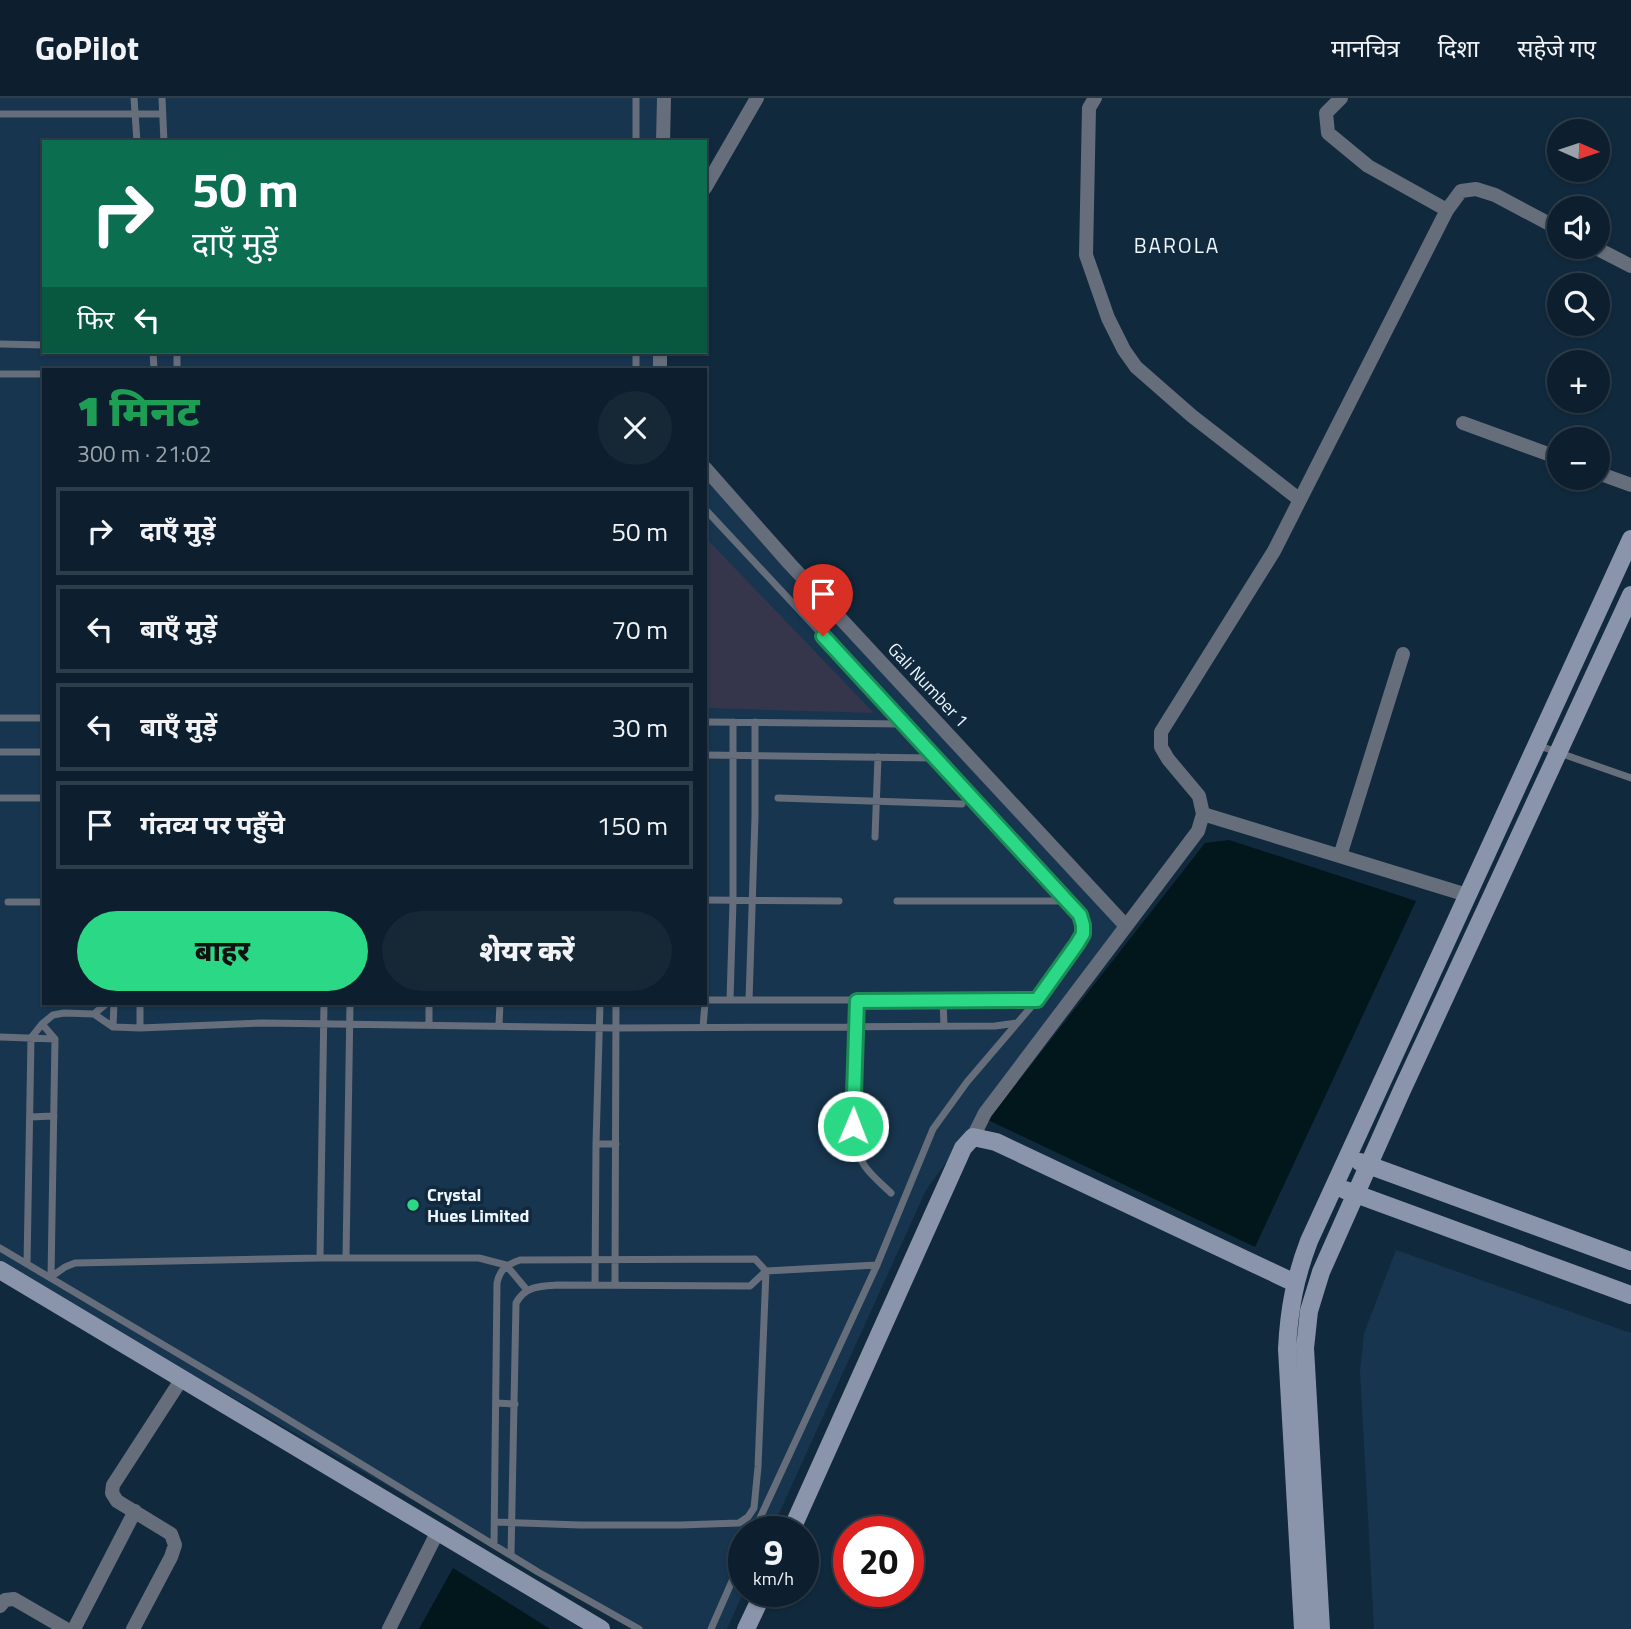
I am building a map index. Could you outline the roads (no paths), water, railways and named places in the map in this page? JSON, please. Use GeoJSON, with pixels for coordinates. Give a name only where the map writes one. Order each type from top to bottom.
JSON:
{"type":"FeatureCollection","features":[{"type":"Feature","properties":{"kind":"street"},"geometry":{"type":"LineString","coordinates":[[663,140],[664,98]]}},
{"type":"Feature","properties":{"kind":"street"},"geometry":{"type":"LineString","coordinates":[[707,185],[757,98]]}},
{"type":"Feature","properties":{"kind":"street"},"geometry":{"type":"LineString","coordinates":[[1095,98],[1089,108],[1086,255],[1108,317],[1124,350],[1136,367],[1192,416],[1300,500]]}},
{"type":"Feature","properties":{"kind":"street"},"geometry":{"type":"LineString","coordinates":[[1341,98],[1326,113],[1328,133],[1368,166],[1447,210]]}},
{"type":"Feature","properties":{"kind":"street"},"geometry":{"type":"LineString","coordinates":[[798,1516],[963,1148],[973,1137],[985,1113],[1198,831],[1203,814],[1199,796],[1168,760],[1161,747],[1161,732],[1275,551],[1447,210],[1461,191],[1476,189],[1495,195],[1547,223]]}},
{"type":"Feature","properties":{"kind":"street"},"geometry":{"type":"LineString","coordinates":[[1610,255],[1631,266]]}},
{"type":"Feature","properties":{"kind":"street"},"geometry":{"type":"LineString","coordinates":[[1463,423],[1547,454]]}},
{"type":"Feature","properties":{"kind":"street","name":"Gali Number 1"},"geometry":{"type":"LineString","coordinates":[[707,470],[798,573],[1125,925]]}},
{"type":"Feature","properties":{"kind":"street"},"geometry":{"type":"LineString","coordinates":[[1610,477],[1631,485]]}},
{"type":"Feature","properties":{"kind":"street"},"geometry":{"type":"LineString","coordinates":[[1303,1629],[1287,1349],[1289,1307],[1295,1283],[1308,1241],[1631,539]]}},
{"type":"Feature","properties":{"kind":"street"},"geometry":{"type":"LineString","coordinates":[[1321,1629],[1305,1348],[1309,1311],[1321,1272],[1355,1194],[1631,595]]}},
{"type":"Feature","properties":{"kind":"street"},"geometry":{"type":"LineString","coordinates":[[1340,856],[1403,654]]}},
{"type":"Feature","properties":{"kind":"street"},"geometry":{"type":"LineString","coordinates":[[1203,814],[1467,895]]}},
{"type":"Feature","properties":{"kind":"street"},"geometry":{"type":"LineString","coordinates":[[973,1137],[996,1142],[1295,1283]]}},
{"type":"Feature","properties":{"kind":"street"},"geometry":{"type":"LineString","coordinates":[[1347,1157],[1631,1261]]}},
{"type":"Feature","properties":{"kind":"street"},"geometry":{"type":"LineString","coordinates":[[1334,1185],[1631,1296]]}},
{"type":"Feature","properties":{"kind":"street"},"geometry":{"type":"LineString","coordinates":[[0,1270],[601,1629]]}},
{"type":"Feature","properties":{"kind":"street"},"geometry":{"type":"LineString","coordinates":[[132,1629],[171,1557],[174,1545],[170,1534],[117,1501],[113,1485],[181,1380]]}},
{"type":"Feature","properties":{"kind":"street"},"geometry":{"type":"LineString","coordinates":[[74,1629],[135,1511]]}},
{"type":"Feature","properties":{"kind":"street"},"geometry":{"type":"LineString","coordinates":[[389,1629],[437,1533]]}},
{"type":"Feature","properties":{"kind":"street"},"geometry":{"type":"LineString","coordinates":[[2,1600],[14,1599],[66,1629]]}},
{"type":"Feature","properties":{"kind":"street"},"geometry":{"type":"LineString","coordinates":[[746,1629],[756,1607]]}},
{"type":"Feature","properties":{"kind":"lane"},"geometry":{"type":"LineString","coordinates":[[134,98],[137,140]]}},
{"type":"Feature","properties":{"kind":"lane"},"geometry":{"type":"LineString","coordinates":[[162,98],[164,140]]}},
{"type":"Feature","properties":{"kind":"lane"},"geometry":{"type":"LineString","coordinates":[[636,98],[636,140]]}},
{"type":"Feature","properties":{"kind":"lane"},"geometry":{"type":"LineString","coordinates":[[0,114],[162,114]]}},
{"type":"Feature","properties":{"kind":"lane"},"geometry":{"type":"LineString","coordinates":[[0,344],[42,345]]}},
{"type":"Feature","properties":{"kind":"lane"},"geometry":{"type":"LineString","coordinates":[[0,374],[42,374]]}},
{"type":"Feature","properties":{"kind":"lane"},"geometry":{"type":"LineString","coordinates":[[707,511],[933,758],[1040,869],[1080,915],[1083,925],[1083,934],[1037,1000],[967,1082],[933,1129],[877,1265],[761,1516]]}},
{"type":"Feature","properties":{"kind":"lane"},"geometry":{"type":"LineString","coordinates":[[0,718],[42,718]]}},
{"type":"Feature","properties":{"kind":"lane"},"geometry":{"type":"LineString","coordinates":[[707,722],[904,724]]}},
{"type":"Feature","properties":{"kind":"lane"},"geometry":{"type":"LineString","coordinates":[[730,1000],[733,722]]}},
{"type":"Feature","properties":{"kind":"lane"},"geometry":{"type":"LineString","coordinates":[[749,1000],[755,722]]}},
{"type":"Feature","properties":{"kind":"lane"},"geometry":{"type":"LineString","coordinates":[[1537,745],[1631,778]]}},
{"type":"Feature","properties":{"kind":"lane"},"geometry":{"type":"LineString","coordinates":[[0,752],[42,752]]}},
{"type":"Feature","properties":{"kind":"lane"},"geometry":{"type":"LineString","coordinates":[[707,755],[933,758]]}},
{"type":"Feature","properties":{"kind":"lane"},"geometry":{"type":"LineString","coordinates":[[875,836],[878,757]]}},
{"type":"Feature","properties":{"kind":"lane"},"geometry":{"type":"LineString","coordinates":[[0,798],[42,798]]}},
{"type":"Feature","properties":{"kind":"lane"},"geometry":{"type":"LineString","coordinates":[[778,798],[962,804]]}},
{"type":"Feature","properties":{"kind":"lane"},"geometry":{"type":"LineString","coordinates":[[707,900],[839,901]]}},
{"type":"Feature","properties":{"kind":"lane"},"geometry":{"type":"LineString","coordinates":[[897,901],[1068,901]]}},
{"type":"Feature","properties":{"kind":"lane"},"geometry":{"type":"LineString","coordinates":[[8,902],[42,902]]}},
{"type":"Feature","properties":{"kind":"lane"},"geometry":{"type":"LineString","coordinates":[[707,1001],[1037,1000]]}},
{"type":"Feature","properties":{"kind":"lane"},"geometry":{"type":"LineString","coordinates":[[857,1001],[853,1126],[856,1147],[864,1168],[891,1193]]}},
{"type":"Feature","properties":{"kind":"lane"},"geometry":{"type":"LineString","coordinates":[[943,1001],[944,1025]]}},
{"type":"Feature","properties":{"kind":"lane"},"geometry":{"type":"LineString","coordinates":[[94,1014],[105,1005]]}},
{"type":"Feature","properties":{"kind":"lane"},"geometry":{"type":"LineString","coordinates":[[113,1027],[114,1005]]}},
{"type":"Feature","properties":{"kind":"lane"},"geometry":{"type":"LineString","coordinates":[[139,1005],[140,1028]]}},
{"type":"Feature","properties":{"kind":"lane"},"geometry":{"type":"LineString","coordinates":[[320,1258],[324,1005]]}},
{"type":"Feature","properties":{"kind":"lane"},"geometry":{"type":"LineString","coordinates":[[346,1258],[349,1005]]}},
{"type":"Feature","properties":{"kind":"lane"},"geometry":{"type":"LineString","coordinates":[[429,1005],[429,1024]]}},
{"type":"Feature","properties":{"kind":"lane"},"geometry":{"type":"LineString","coordinates":[[499,1005],[499,1025]]}},
{"type":"Feature","properties":{"kind":"lane"},"geometry":{"type":"LineString","coordinates":[[595,1285],[600,1005]]}},
{"type":"Feature","properties":{"kind":"lane"},"geometry":{"type":"LineString","coordinates":[[615,1285],[616,1005]]}},
{"type":"Feature","properties":{"kind":"lane"},"geometry":{"type":"LineString","coordinates":[[703,1027],[705,1005]]}},
{"type":"Feature","properties":{"kind":"lane"},"geometry":{"type":"LineString","coordinates":[[27,1264],[31,1038],[42,1024],[57,1013],[94,1014],[113,1027],[140,1028],[262,1023],[616,1028],[995,1026],[1018,1023]]}},
{"type":"Feature","properties":{"kind":"lane"},"geometry":{"type":"LineString","coordinates":[[42,1024],[55,1039],[51,1278]]}},
{"type":"Feature","properties":{"kind":"lane"},"geometry":{"type":"LineString","coordinates":[[0,1037],[55,1039]]}},
{"type":"Feature","properties":{"kind":"lane"},"geometry":{"type":"LineString","coordinates":[[30,1117],[54,1116]]}},
{"type":"Feature","properties":{"kind":"lane"},"geometry":{"type":"LineString","coordinates":[[596,1144],[616,1144]]}},
{"type":"Feature","properties":{"kind":"lane"},"geometry":{"type":"LineString","coordinates":[[0,1248],[494,1545],[639,1629]]}},
{"type":"Feature","properties":{"kind":"lane"},"geometry":{"type":"LineString","coordinates":[[51,1278],[75,1263],[480,1258],[506,1265],[527,1290]]}},
{"type":"Feature","properties":{"kind":"lane"},"geometry":{"type":"LineString","coordinates":[[494,1545],[497,1283],[499,1273],[506,1265],[520,1260],[755,1259],[766,1271],[758,1467],[754,1508],[748,1517],[739,1523],[680,1525],[495,1522]]}},
{"type":"Feature","properties":{"kind":"lane"},"geometry":{"type":"LineString","coordinates":[[511,1555],[516,1303],[521,1294],[539,1286],[557,1284],[750,1286],[766,1271],[877,1265]]}},
{"type":"Feature","properties":{"kind":"lane"},"geometry":{"type":"LineString","coordinates":[[496,1403],[515,1404]]}},
{"type":"Feature","properties":{"kind":"lane"},"geometry":{"type":"LineString","coordinates":[[711,1629],[728,1590]]}},
{"type":"Feature","properties":{"kind":"place","name":"Crystal Hues Limited"},"geometry":{"type":"Point","coordinates":[413,1205]}},
{"type":"Feature","properties":{"kind":"district","name":"BAROLA"},"geometry":{"type":"Point","coordinates":[1177,246]}}]}
